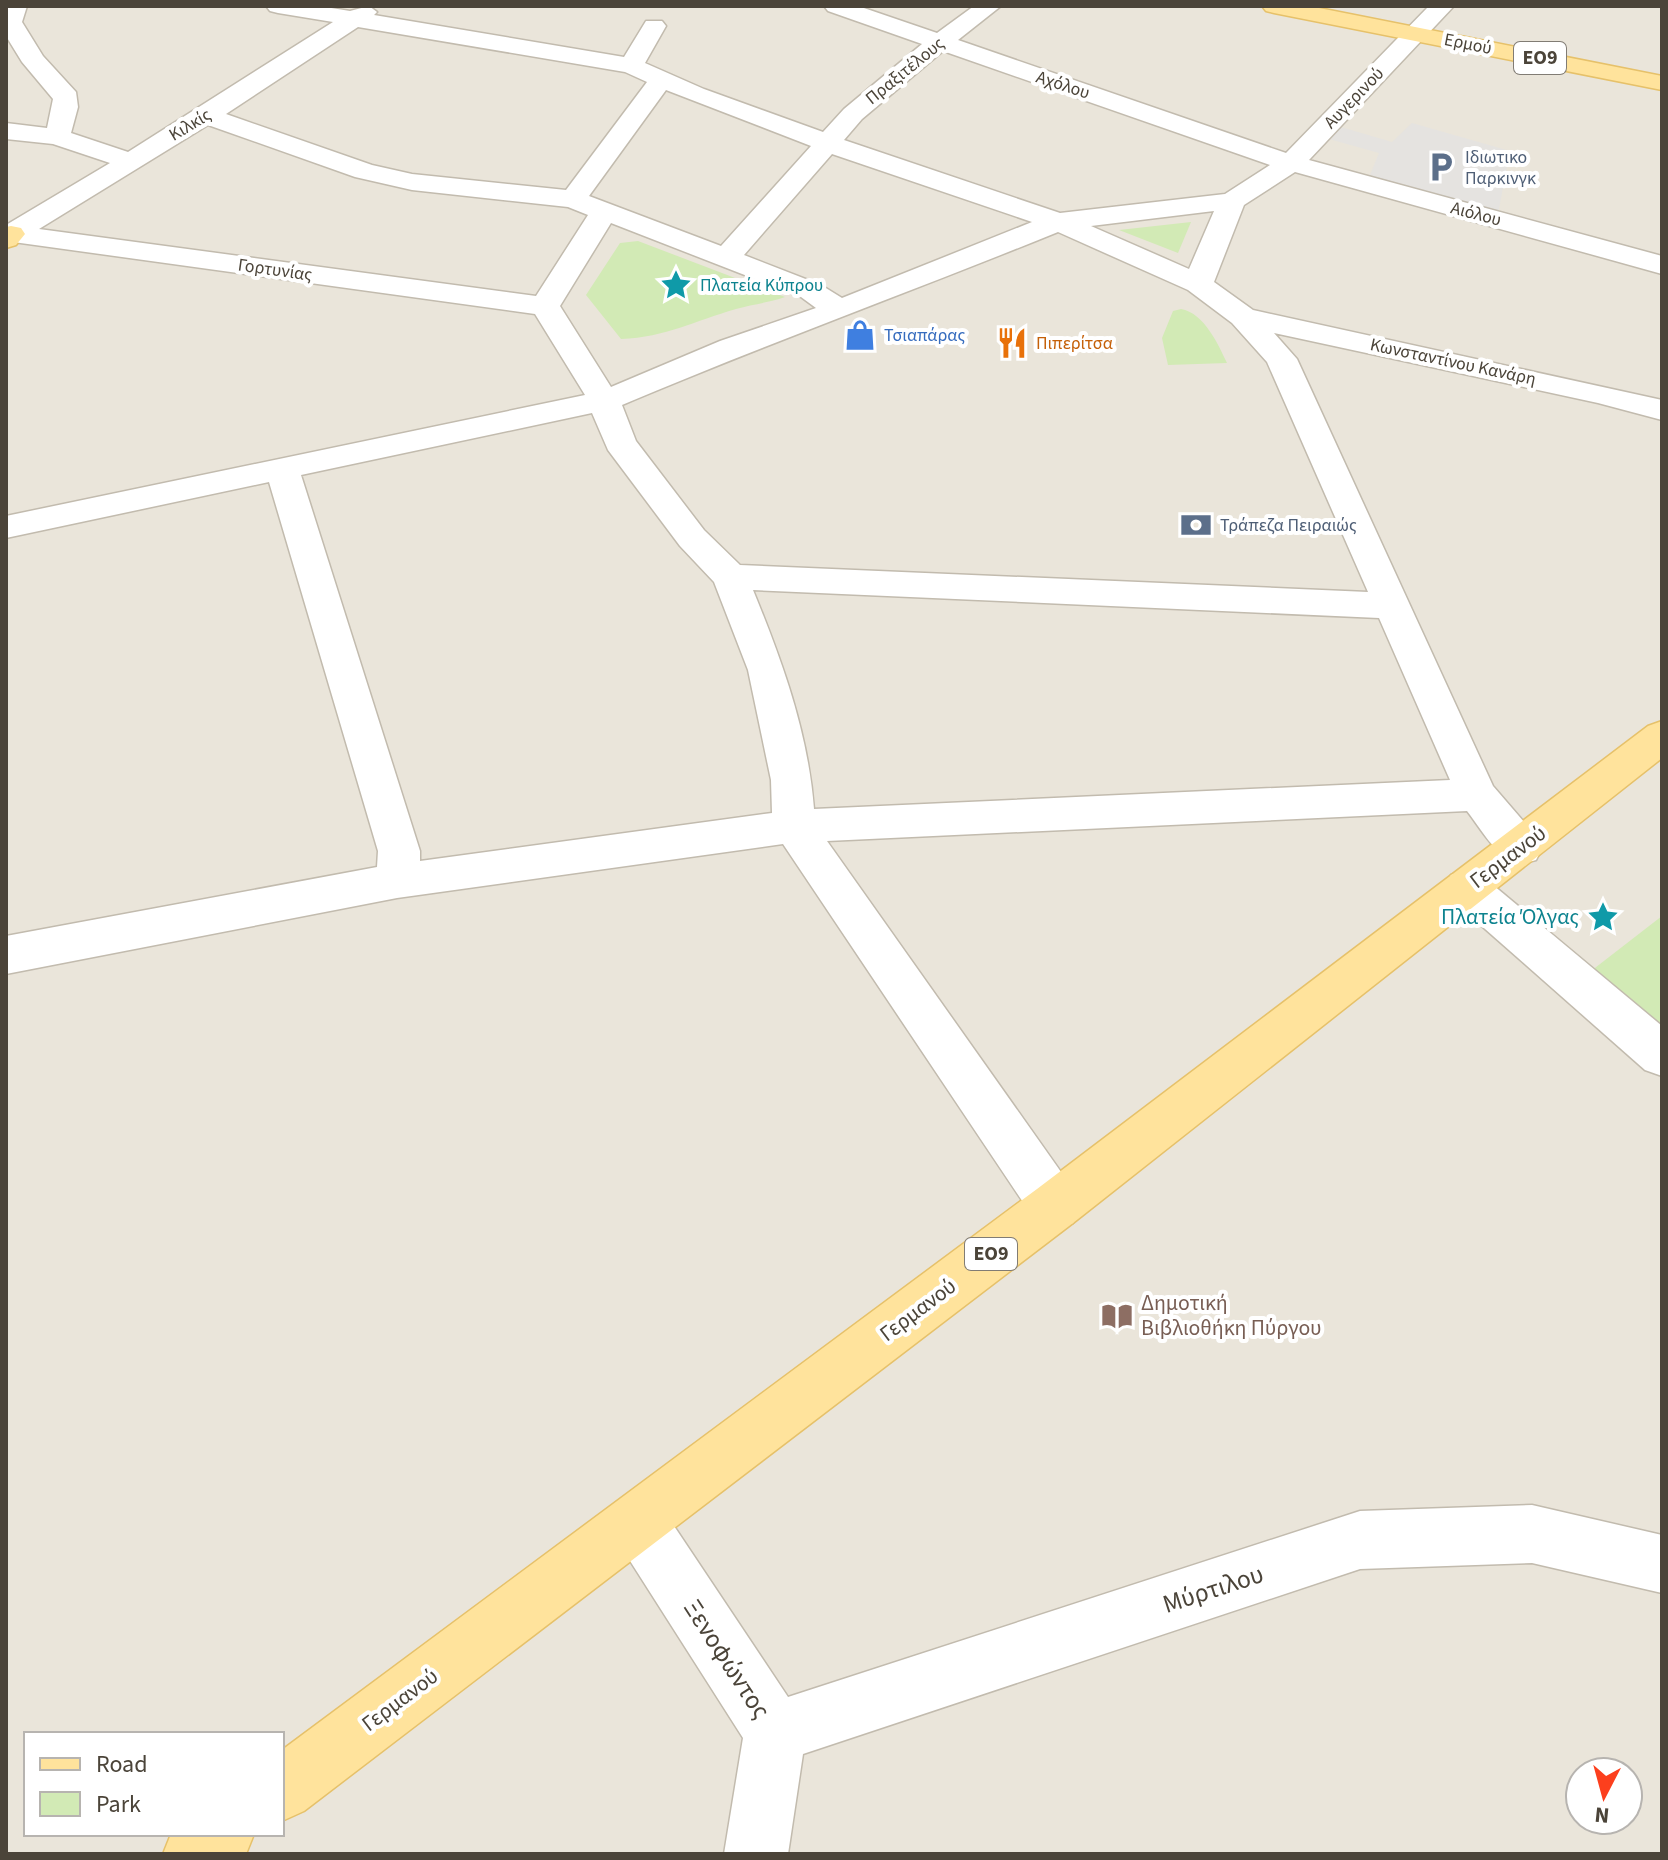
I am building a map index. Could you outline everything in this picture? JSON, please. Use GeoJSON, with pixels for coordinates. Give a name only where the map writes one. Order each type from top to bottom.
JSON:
{"type":"FeatureCollection","features":[{"type":"Feature","properties":{"kind":"main road","name":"Ερμού"},"geometry":{"type":"LineString","coordinates":[[1274,6],[1304,9],[1662,83]]}},
{"type":"Feature","properties":{"kind":"main road","name":"Γερμανού"},"geometry":{"type":"LineString","coordinates":[[284,1788],[1055,1206],[1662,736]]}},
{"type":"Feature","properties":{"kind":"main road"},"geometry":{"type":"LineString","coordinates":[[195,1854],[219,1836]]}},
{"type":"Feature","properties":{"kind":"street"},"geometry":{"type":"LineString","coordinates":[[278,6],[364,13],[631,66],[826,142],[1058,222],[1198,284],[1243,317],[1281,359],[1477,795],[1521,848]]}},
{"type":"Feature","properties":{"kind":"street","name":"Αχόλου"},"geometry":{"type":"LineString","coordinates":[[836,6],[1291,163]]}},
{"type":"Feature","properties":{"kind":"street","name":"Πραξιτέλους"},"geometry":{"type":"LineString","coordinates":[[727,257],[853,114],[938,43],[989,6]]}},
{"type":"Feature","properties":{"kind":"street","name":"Αυγερινού"},"geometry":{"type":"LineString","coordinates":[[1232,201],[1291,163],[1442,6]]}},
{"type":"Feature","properties":{"kind":"street","name":"Κιλκίς"},"geometry":{"type":"LineString","coordinates":[[8,236],[206,116],[364,13]]}},
{"type":"Feature","properties":{"kind":"street"},"geometry":{"type":"LineString","coordinates":[[13,14],[34,61],[62,86],[67,106],[57,137]]}},
{"type":"Feature","properties":{"kind":"street"},"geometry":{"type":"LineString","coordinates":[[631,66],[654,26]]}},
{"type":"Feature","properties":{"kind":"street"},"geometry":{"type":"LineString","coordinates":[[661,80],[589,205],[545,306],[604,401],[620,443],[692,538],[730,577],[767,670],[791,780],[794,826],[1055,1206]]}},
{"type":"Feature","properties":{"kind":"street"},"geometry":{"type":"LineString","coordinates":[[206,116],[364,171],[412,182],[589,205],[811,291],[839,310]]}},
{"type":"Feature","properties":{"kind":"street"},"geometry":{"type":"LineString","coordinates":[[6,131],[57,137],[130,161]]}},
{"type":"Feature","properties":{"kind":"street","name":"Αιόλου"},"geometry":{"type":"LineString","coordinates":[[1291,163],[1662,265]]}},
{"type":"Feature","properties":{"kind":"street"},"geometry":{"type":"LineString","coordinates":[[6,527],[604,401],[731,348],[839,310],[1058,222],[1232,201],[1198,284]]}},
{"type":"Feature","properties":{"kind":"street","name":"Γορτυνίας"},"geometry":{"type":"LineString","coordinates":[[8,236],[545,306]]}},
{"type":"Feature","properties":{"kind":"street","name":"Κωνσταντίνου Κανάρη"},"geometry":{"type":"LineString","coordinates":[[1243,317],[1602,394],[1662,410]]}},
{"type":"Feature","properties":{"kind":"street"},"geometry":{"type":"LineString","coordinates":[[282,468],[399,851],[397,881]]}},
{"type":"Feature","properties":{"kind":"street"},"geometry":{"type":"LineString","coordinates":[[730,577],[1393,606]]}},
{"type":"Feature","properties":{"kind":"street"},"geometry":{"type":"LineString","coordinates":[[6,955],[397,881],[794,826],[1477,795]]}},
{"type":"Feature","properties":{"kind":"street"},"geometry":{"type":"LineString","coordinates":[[1466,887],[1662,1055]]}},
{"type":"Feature","properties":{"kind":"street","name":"Ξενοφώντος"},"geometry":{"type":"LineString","coordinates":[[638,1522],[775,1732],[756,1854]]}},
{"type":"Feature","properties":{"kind":"street","name":"Μύρτιλου"},"geometry":{"type":"LineString","coordinates":[[775,1732],[1360,1540],[1532,1534],[1662,1564]]}},
{"type":"Feature","properties":{"kind":"shaded area"},"geometry":{"type":"Polygon","coordinates":[[[6,6],[1662,6],[1662,1854],[6,1854],[6,6]]]}},
{"type":"Feature","properties":{"kind":"shaded area","name":"Ιδιωτικο Παρκινγκ"},"geometry":{"type":"Polygon","coordinates":[[[1412,123],[1510,151],[1498,214],[1368,180],[1379,153],[1329,139],[1341,127],[1392,142],[1412,123]]]}},
{"type":"Feature","properties":{"kind":"green space"},"geometry":{"type":"Polygon","coordinates":[[[1191,222],[1178,253],[1119,230],[1191,222]]]}},
{"type":"Feature","properties":{"kind":"green space","name":"Πλατεία Κύπρου"},"geometry":{"type":"Polygon","coordinates":[[[638,241],[785,297],[736,309],[667,332],[621,339],[586,295],[620,243],[638,241]]]}},
{"type":"Feature","properties":{"kind":"green space"},"geometry":{"type":"Polygon","coordinates":[[[1181,309],[1197,316],[1203,323],[1227,363],[1168,365],[1162,338],[1173,311],[1181,309]]]}},
{"type":"Feature","properties":{"kind":"green space"},"geometry":{"type":"Polygon","coordinates":[[[1662,916],[1662,1025],[1591,971],[1662,916]]]}},
{"type":"Feature","properties":{"kind":"place","name":"Ιδιωτικο Παρκινγκ"},"geometry":{"type":"Point","coordinates":[1441,167]}},
{"type":"Feature","properties":{"kind":"place","name":"Πλατεία Κύπρου"},"geometry":{"type":"Point","coordinates":[676,285]}},
{"type":"Feature","properties":{"kind":"place","name":"Τσιαπάρας"},"geometry":{"type":"Point","coordinates":[860,335]}},
{"type":"Feature","properties":{"kind":"place","name":"Πιπερίτσα"},"geometry":{"type":"Point","coordinates":[1012,343]}},
{"type":"Feature","properties":{"kind":"place","name":"Τράπεζα Πειραιώς"},"geometry":{"type":"Point","coordinates":[1196,525]}},
{"type":"Feature","properties":{"kind":"place","name":"Πλατεία Όλγας"},"geometry":{"type":"Point","coordinates":[1603,917]}},
{"type":"Feature","properties":{"kind":"place","name":"Δημοτική Βιβλιοθήκη Πύργου"},"geometry":{"type":"Point","coordinates":[1117,1316]}}]}
